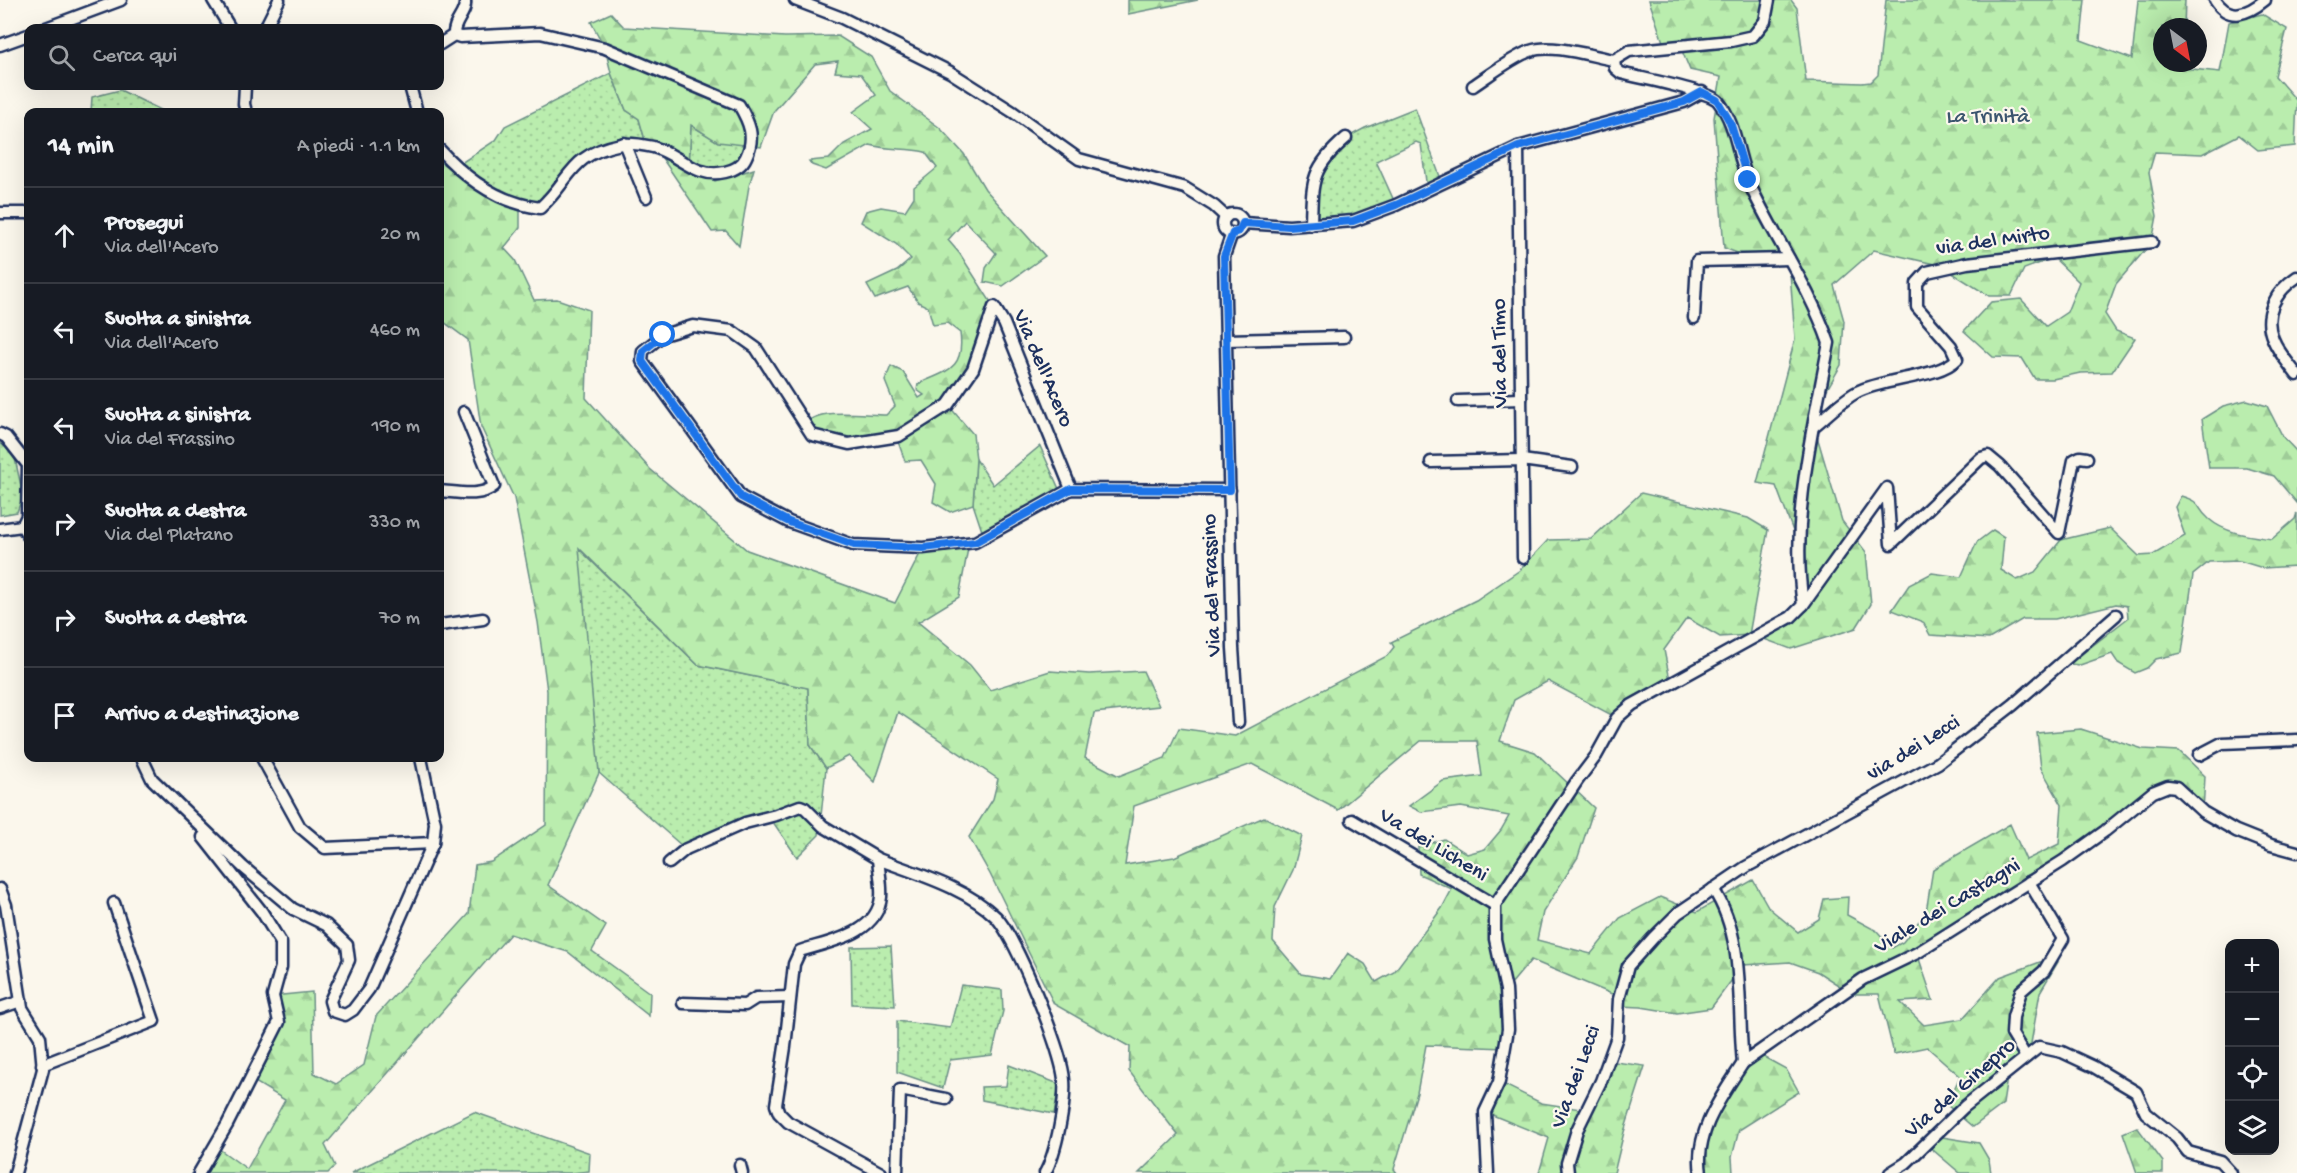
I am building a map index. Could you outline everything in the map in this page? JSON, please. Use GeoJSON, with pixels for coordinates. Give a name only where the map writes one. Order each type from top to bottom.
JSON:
{"type":"FeatureCollection","features":[{"type":"Feature","properties":{"kind":"street"},"geometry":{"type":"LineString","coordinates":[[57,24],[121,0]]}},
{"type":"Feature","properties":{"kind":"street"},"geometry":{"type":"LineString","coordinates":[[213,0],[228,24]]}},
{"type":"Feature","properties":{"kind":"street"},"geometry":{"type":"LineString","coordinates":[[267,24],[279,0]]}},
{"type":"Feature","properties":{"kind":"street"},"geometry":{"type":"LineString","coordinates":[[454,35],[453,28],[466,8],[465,0]]}},
{"type":"Feature","properties":{"kind":"street"},"geometry":{"type":"LineString","coordinates":[[795,0],[842,18],[950,72],[1013,112],[1079,159],[1185,188],[1214,206],[1226,217]]}},
{"type":"Feature","properties":{"kind":"street"},"geometry":{"type":"LineString","coordinates":[[1473,86],[1531,50],[1569,51],[1614,60],[1629,51],[1731,41],[1753,36],[1765,21],[1769,0]]}},
{"type":"Feature","properties":{"kind":"street"},"geometry":{"type":"LineString","coordinates":[[2215,0],[2220,8],[2230,14],[2245,13],[2265,0]]}},
{"type":"Feature","properties":{"kind":"street"},"geometry":{"type":"LineString","coordinates":[[444,155],[455,167],[493,195],[520,206],[540,208],[551,198],[575,165],[595,151],[624,144],[654,147],[698,171],[715,174],[734,170],[744,161],[751,145],[751,124],[739,105],[605,48],[540,33],[460,37],[454,35]]}},
{"type":"Feature","properties":{"kind":"street"},"geometry":{"type":"LineString","coordinates":[[444,41],[454,35]]}},
{"type":"Feature","properties":{"kind":"street"},"geometry":{"type":"LineString","coordinates":[[0,45],[24,36]]}},
{"type":"Feature","properties":{"kind":"street"},"geometry":{"type":"LineString","coordinates":[[1614,60],[1615,69],[1622,73],[1702,92],[1717,100],[1730,122],[1748,180],[1819,316],[1829,343],[1799,522],[1798,574],[1803,604]]}},
{"type":"Feature","properties":{"kind":"street"},"geometry":{"type":"LineString","coordinates":[[245,90],[245,108]]}},
{"type":"Feature","properties":{"kind":"street"},"geometry":{"type":"LineString","coordinates":[[411,90],[416,108]]}},
{"type":"Feature","properties":{"kind":"street"},"geometry":{"type":"LineString","coordinates":[[1243,223],[1289,226],[1353,221],[1373,215],[1518,147],[1684,102],[1702,92]]}},
{"type":"Feature","properties":{"kind":"street"},"geometry":{"type":"LineString","coordinates":[[1311,225],[1316,173],[1330,152],[1346,138]]}},
{"type":"Feature","properties":{"kind":"street"},"geometry":{"type":"LineString","coordinates":[[624,144],[646,197]]}},
{"type":"Feature","properties":{"kind":"street","name":"Via del Timo"},"geometry":{"type":"LineString","coordinates":[[1518,147],[1523,558]]}},
{"type":"Feature","properties":{"kind":"street"},"geometry":{"type":"LineString","coordinates":[[0,213],[24,213]]}},
{"type":"Feature","properties":{"kind":"street"},"geometry":{"type":"LineString","coordinates":[[1232,214],[1238,215],[1243,223],[1239,231],[1233,233],[1227,231],[1223,226],[1226,217],[1232,214]]}},
{"type":"Feature","properties":{"kind":"street","name":"Via del Frassino"},"geometry":{"type":"LineString","coordinates":[[1233,233],[1224,256],[1233,648],[1238,722]]}},
{"type":"Feature","properties":{"kind":"street","name":"via del Mirto"},"geometry":{"type":"LineString","coordinates":[[1814,426],[1857,392],[1893,380],[1949,368],[1957,359],[1951,346],[1917,307],[1917,283],[1927,272],[1977,262],[2152,242]]}},
{"type":"Feature","properties":{"kind":"street"},"geometry":{"type":"LineString","coordinates":[[1694,318],[1697,261],[1789,259]]}},
{"type":"Feature","properties":{"kind":"street"},"geometry":{"type":"LineString","coordinates":[[2297,277],[2278,293],[2272,307],[2269,326],[2273,339],[2297,375]]}},
{"type":"Feature","properties":{"kind":"street","name":"Via dell'Acero"},"geometry":{"type":"LineString","coordinates":[[1071,489],[1004,323],[994,307],[973,369],[948,405],[899,436],[849,444],[812,435],[756,348],[732,331],[693,326],[663,335],[643,351],[642,361],[741,497],[789,522],[854,545],[923,548],[975,542],[1071,489],[1230,490]]}},
{"type":"Feature","properties":{"kind":"street"},"geometry":{"type":"LineString","coordinates":[[1226,340],[1344,337]]}},
{"type":"Feature","properties":{"kind":"street"},"geometry":{"type":"LineString","coordinates":[[1458,401],[1521,399]]}},
{"type":"Feature","properties":{"kind":"street"},"geometry":{"type":"LineString","coordinates":[[444,491],[487,492],[494,486],[464,412]]}},
{"type":"Feature","properties":{"kind":"street"},"geometry":{"type":"LineString","coordinates":[[0,434],[6,437],[24,460]]}},
{"type":"Feature","properties":{"kind":"street"},"geometry":{"type":"LineString","coordinates":[[1488,1173],[1485,1112],[1499,1082],[1508,1029],[1506,990],[1495,939],[1495,905],[1576,781],[1596,756],[1617,718],[1632,705],[1791,616],[1803,604],[1887,488],[1891,544],[1981,458],[1988,456],[2000,466],[2060,533],[2073,460],[2080,457],[2088,458]]}},
{"type":"Feature","properties":{"kind":"street"},"geometry":{"type":"LineString","coordinates":[[1431,462],[1522,460],[1572,467]]}},
{"type":"Feature","properties":{"kind":"street"},"geometry":{"type":"LineString","coordinates":[[0,529],[24,523]]}},
{"type":"Feature","properties":{"kind":"street","name":"via dei Lecci"},"geometry":{"type":"LineString","coordinates":[[1713,889],[1746,867],[1938,763],[2013,705],[2116,615]]}},
{"type":"Feature","properties":{"kind":"street"},"geometry":{"type":"LineString","coordinates":[[444,625],[483,619]]}},
{"type":"Feature","properties":{"kind":"street"},"geometry":{"type":"LineString","coordinates":[[2199,755],[2222,743],[2297,740]]}},
{"type":"Feature","properties":{"kind":"street"},"geometry":{"type":"LineString","coordinates":[[144,762],[152,779],[243,867],[293,909],[326,925],[346,945],[349,960],[330,1001],[333,1011],[345,1015],[353,1010],[369,989],[433,843],[435,823],[422,762]]}},
{"type":"Feature","properties":{"kind":"street"},"geometry":{"type":"LineString","coordinates":[[264,762],[300,827],[325,848],[433,843]]}},
{"type":"Feature","properties":{"kind":"street","name":"Viale dei Castagni"},"geometry":{"type":"LineString","coordinates":[[1743,1063],[1863,979],[1917,953],[2104,831],[2153,792],[2168,786],[2176,787],[2203,812],[2236,831],[2271,845],[2297,852]]}},
{"type":"Feature","properties":{"kind":"street"},"geometry":{"type":"LineString","coordinates":[[669,863],[686,849],[745,823],[800,806],[824,826],[878,860],[934,879],[983,906],[998,919],[1009,937],[1036,994],[1059,1054],[1065,1091],[1053,1159],[1045,1173]]}},
{"type":"Feature","properties":{"kind":"street"},"geometry":{"type":"LineString","coordinates":[[183,809],[262,912],[281,944],[281,967],[273,996],[279,1022],[227,1125],[199,1173]]}},
{"type":"Feature","properties":{"kind":"street","name":"Va dei Licheni"},"geometry":{"type":"LineString","coordinates":[[1352,820],[1495,905]]}},
{"type":"Feature","properties":{"kind":"street"},"geometry":{"type":"LineString","coordinates":[[878,860],[881,897],[873,919],[852,934],[800,951],[794,964],[776,1105],[779,1113],[788,1122],[881,1173]]}},
{"type":"Feature","properties":{"kind":"street"},"geometry":{"type":"LineString","coordinates":[[2026,1057],[2012,1034],[2013,1017],[2021,991],[2044,971],[2063,939],[2029,882]]}},
{"type":"Feature","properties":{"kind":"street"},"geometry":{"type":"LineString","coordinates":[[1701,1173],[1699,1158],[1703,1136],[1712,1114],[1743,1063],[1735,944],[1722,902],[1713,889]]}},
{"type":"Feature","properties":{"kind":"street","name":"Via dei Lecci"},"geometry":{"type":"LineString","coordinates":[[1568,1173],[1567,1163],[1577,1130],[1601,1081],[1617,1037],[1619,999],[1628,966],[1678,913],[1713,889]]}},
{"type":"Feature","properties":{"kind":"street"},"geometry":{"type":"LineString","coordinates":[[0,890],[6,905],[22,1008],[40,1037],[42,1065],[32,1113],[15,1173]]}},
{"type":"Feature","properties":{"kind":"street"},"geometry":{"type":"LineString","coordinates":[[42,1065],[159,1022],[114,903]]}},
{"type":"Feature","properties":{"kind":"street"},"geometry":{"type":"LineString","coordinates":[[683,1003],[745,1005],[756,998],[790,997]]}},
{"type":"Feature","properties":{"kind":"street"},"geometry":{"type":"LineString","coordinates":[[0,1008],[21,1001]]}},
{"type":"Feature","properties":{"kind":"street","name":"Via del Ginepro"},"geometry":{"type":"LineString","coordinates":[[1890,1173],[1906,1163],[1964,1107],[2039,1047],[2062,1052],[2094,1067],[2136,1092],[2145,1113],[2177,1138],[2188,1152],[2220,1161],[2231,1173]]}},
{"type":"Feature","properties":{"kind":"street"},"geometry":{"type":"LineString","coordinates":[[897,1173],[900,1090],[946,1099]]}},
{"type":"Feature","properties":{"kind":"green space"},"geometry":{"type":"Polygon","coordinates":[[[1128,0],[1198,0],[1128,14],[1128,0]]]}},
{"type":"Feature","properties":{"kind":"green space","name":"La Trinità"},"geometry":{"type":"Polygon","coordinates":[[[1649,0],[1791,0],[1797,8],[1806,81],[1871,82],[1878,75],[1886,0],[2085,0],[2081,40],[2132,59],[2138,0],[2185,0],[2184,18],[2153,18],[2153,72],[2220,72],[2229,22],[2262,14],[2287,29],[2275,76],[2297,101],[2295,146],[2258,150],[2239,135],[2202,154],[2155,152],[2149,172],[2157,216],[2152,242],[2116,284],[2105,314],[2116,331],[2135,338],[2112,372],[2080,373],[2053,379],[2035,379],[2022,358],[1993,357],[1964,331],[1991,302],[2021,299],[2046,326],[2067,312],[2079,282],[2054,258],[2024,269],[2011,296],[1989,296],[1949,271],[1947,267],[1874,250],[1834,285],[1844,321],[1841,365],[1818,405],[1814,426],[1842,521],[1866,552],[1871,604],[1856,628],[1791,649],[1756,636],[1806,600],[1799,547],[1776,486],[1757,483],[1795,339],[1789,259],[1756,260],[1724,248],[1714,118],[1721,77],[1690,70],[1680,46],[1665,48],[1649,0]]]}},
{"type":"Feature","properties":{"kind":"green space"},"geometry":{"type":"Polygon","coordinates":[[[611,13],[624,27],[785,37],[838,36],[871,57],[890,91],[940,128],[964,154],[985,189],[1045,256],[1003,286],[984,282],[986,268],[996,253],[965,221],[948,240],[960,254],[994,307],[973,369],[948,405],[973,434],[976,459],[973,504],[950,512],[933,502],[936,484],[921,460],[905,461],[896,436],[849,444],[812,435],[805,424],[820,415],[854,413],[886,415],[895,406],[885,381],[891,366],[903,372],[919,398],[924,395],[917,390],[918,384],[945,372],[956,362],[961,345],[960,333],[947,323],[933,325],[928,307],[918,302],[908,287],[875,299],[867,285],[897,271],[911,259],[896,244],[861,222],[866,211],[881,207],[905,211],[914,197],[914,187],[937,168],[925,152],[870,145],[826,170],[812,165],[809,161],[829,159],[844,144],[872,129],[853,112],[876,95],[861,74],[835,72],[838,61],[815,64],[774,111],[761,147],[718,142],[691,125],[689,166],[715,181],[754,169],[739,246],[726,231],[712,232],[656,149],[647,147],[639,119],[626,110],[611,73],[605,48],[591,22],[611,13]]]}},
{"type":"Feature","properties":{"kind":"green space"},"geometry":{"type":"Polygon","coordinates":[[[611,73],[626,110],[639,119],[647,147],[595,151],[540,208],[520,205],[455,167],[496,140],[505,126],[611,73]]]}},
{"type":"Feature","properties":{"kind":"green space"},"geometry":{"type":"Polygon","coordinates":[[[120,90],[157,108],[91,108],[92,97],[120,90]]]}},
{"type":"Feature","properties":{"kind":"green space"},"geometry":{"type":"Polygon","coordinates":[[[1415,108],[1442,182],[1427,189],[1421,144],[1416,142],[1376,161],[1396,205],[1373,215],[1311,225],[1315,173],[1346,138],[1415,108]]]}},
{"type":"Feature","properties":{"kind":"green space"},"geometry":{"type":"Polygon","coordinates":[[[691,125],[717,141],[751,145],[734,170],[689,166],[691,125]]]}},
{"type":"Feature","properties":{"kind":"green space"},"geometry":{"type":"Polygon","coordinates":[[[444,165],[498,202],[520,211],[520,228],[504,248],[515,260],[534,300],[557,299],[589,310],[586,398],[650,469],[747,550],[895,603],[923,548],[969,543],[959,597],[918,622],[970,665],[990,690],[1050,671],[1089,674],[1143,671],[1159,706],[1094,713],[1085,758],[1119,776],[1165,758],[1179,728],[1235,736],[1387,656],[1394,647],[1391,642],[1476,600],[1520,570],[1548,540],[1591,539],[1641,493],[1748,518],[1768,530],[1749,635],[1720,637],[1687,618],[1664,650],[1671,685],[1617,718],[1548,681],[1514,700],[1500,741],[1535,752],[1594,808],[1578,857],[1543,912],[1537,940],[1591,954],[1620,918],[1660,897],[1697,912],[1753,880],[1769,908],[1798,932],[1819,919],[1824,899],[1848,897],[1847,915],[1877,931],[1892,948],[1903,942],[1926,912],[1933,869],[2010,824],[2026,860],[2059,844],[2062,805],[2041,768],[2037,733],[2081,729],[2143,749],[2179,751],[2205,776],[2203,812],[2168,786],[2105,831],[1917,953],[1933,1000],[1900,1002],[1924,1025],[1962,1019],[2000,977],[2040,962],[2058,962],[2040,992],[2029,1055],[2008,1071],[2003,1104],[1973,1127],[1947,1105],[1960,1076],[1927,1047],[1894,1054],[1879,994],[1852,994],[1818,972],[1790,962],[1743,965],[1711,1008],[1677,1013],[1619,1006],[1619,997],[1531,960],[1506,990],[1505,1048],[1426,1045],[1417,1093],[1394,1169],[1397,1173],[1139,1173],[1178,1135],[1129,1071],[1130,1047],[1054,1004],[990,874],[969,837],[993,799],[998,779],[898,712],[875,782],[849,756],[826,768],[810,745],[808,688],[698,665],[579,548],[599,773],[548,885],[606,926],[592,951],[650,993],[649,1016],[568,952],[510,934],[325,1145],[335,1166],[328,1173],[199,1173],[215,1146],[247,1169],[285,1100],[250,1079],[279,1022],[273,996],[312,992],[314,1073],[336,1084],[364,1065],[376,1016],[469,914],[475,865],[491,862],[546,825],[547,691],[538,622],[514,498],[481,427],[468,340],[444,322],[444,165]],[[1421,741],[1338,810],[1252,764],[1134,806],[1125,865],[1174,857],[1264,817],[1302,836],[1293,870],[1275,907],[1273,941],[1301,974],[1330,979],[1348,953],[1365,964],[1376,982],[1394,972],[1442,908],[1452,889],[1419,874],[1418,847],[1444,839],[1467,854],[1485,849],[1509,816],[1461,807],[1421,812],[1409,806],[1443,781],[1482,776],[1477,741],[1421,741]]]}},
{"type":"Feature","properties":{"kind":"green space"},"geometry":{"type":"Polygon","coordinates":[[[2247,400],[2267,406],[2283,437],[2297,452],[2297,503],[2274,476],[2247,468],[2209,468],[2202,419],[2223,406],[2247,400]]]}},
{"type":"Feature","properties":{"kind":"green space"},"geometry":{"type":"Polygon","coordinates":[[[0,443],[14,454],[23,495],[17,512],[0,515],[0,443]]]}},
{"type":"Feature","properties":{"kind":"green space"},"geometry":{"type":"Polygon","coordinates":[[[1040,446],[1059,489],[982,531],[973,504],[976,459],[993,485],[1040,446]]]}},
{"type":"Feature","properties":{"kind":"green space"},"geometry":{"type":"Polygon","coordinates":[[[2181,496],[2196,503],[2204,515],[2223,528],[2256,537],[2272,539],[2295,519],[2297,513],[2297,566],[2263,568],[2240,561],[2209,562],[2193,575],[2182,653],[2156,659],[2147,668],[2135,673],[2118,663],[2112,654],[2080,665],[2069,664],[2128,618],[2127,606],[2116,604],[2055,619],[2023,619],[1989,639],[1930,635],[1923,622],[1892,610],[1909,585],[1932,573],[1961,577],[1977,542],[1993,530],[2004,537],[2001,570],[2017,580],[2035,572],[2061,540],[2110,528],[2139,556],[2153,555],[2185,536],[2175,507],[2181,496]]]}},
{"type":"Feature","properties":{"kind":"green space"},"geometry":{"type":"Polygon","coordinates":[[[578,548],[698,665],[808,688],[810,745],[826,768],[819,835],[797,857],[773,822],[745,823],[682,846],[599,773],[578,548]]]}},
{"type":"Feature","properties":{"kind":"green space"},"geometry":{"type":"Polygon","coordinates":[[[891,946],[895,1006],[852,1004],[851,947],[891,946]]]}},
{"type":"Feature","properties":{"kind":"green space"},"geometry":{"type":"Polygon","coordinates":[[[961,985],[1002,990],[1003,1011],[992,1055],[950,1060],[943,1088],[897,1072],[897,1021],[950,1028],[961,985]]]}},
{"type":"Feature","properties":{"kind":"green space"},"geometry":{"type":"Polygon","coordinates":[[[1762,1056],[1786,1069],[1799,1092],[1739,1130],[1732,1157],[1733,1173],[1701,1173],[1703,1135],[1743,1063],[1762,1056]]]}},
{"type":"Feature","properties":{"kind":"green space"},"geometry":{"type":"Polygon","coordinates":[[[1608,1061],[1645,1066],[1624,1132],[1614,1173],[1539,1173],[1549,1138],[1485,1112],[1499,1082],[1541,1103],[1587,1110],[1608,1061]]]}},
{"type":"Feature","properties":{"kind":"green space"},"geometry":{"type":"Polygon","coordinates":[[[1009,1065],[1059,1084],[1054,1114],[982,1100],[981,1087],[1006,1086],[1009,1065]]]}},
{"type":"Feature","properties":{"kind":"green space"},"geometry":{"type":"Polygon","coordinates":[[[474,1112],[590,1153],[589,1171],[572,1173],[351,1173],[474,1112]]]}},
{"type":"Feature","properties":{"kind":"green space"},"geometry":{"type":"Polygon","coordinates":[[[2137,1127],[2163,1162],[2163,1173],[2137,1173],[2123,1133],[2137,1127]]]}},
{"type":"Feature","properties":{"kind":"green space"},"geometry":{"type":"Polygon","coordinates":[[[1936,1136],[1979,1143],[1989,1160],[1991,1173],[1960,1173],[1926,1144],[1936,1136]]]}},
{"type":"Feature","properties":{"kind":"route"},"geometry":{"type":"LineString","coordinates":[[663,335],[643,351],[642,361],[741,497],[789,522],[854,545],[923,548],[975,542],[1071,489],[1230,490],[1224,256],[1233,233],[1239,231],[1243,223],[1289,226],[1353,221],[1396,205],[1518,147],[1684,102],[1702,92],[1717,100],[1730,122],[1748,180]]}}]}
